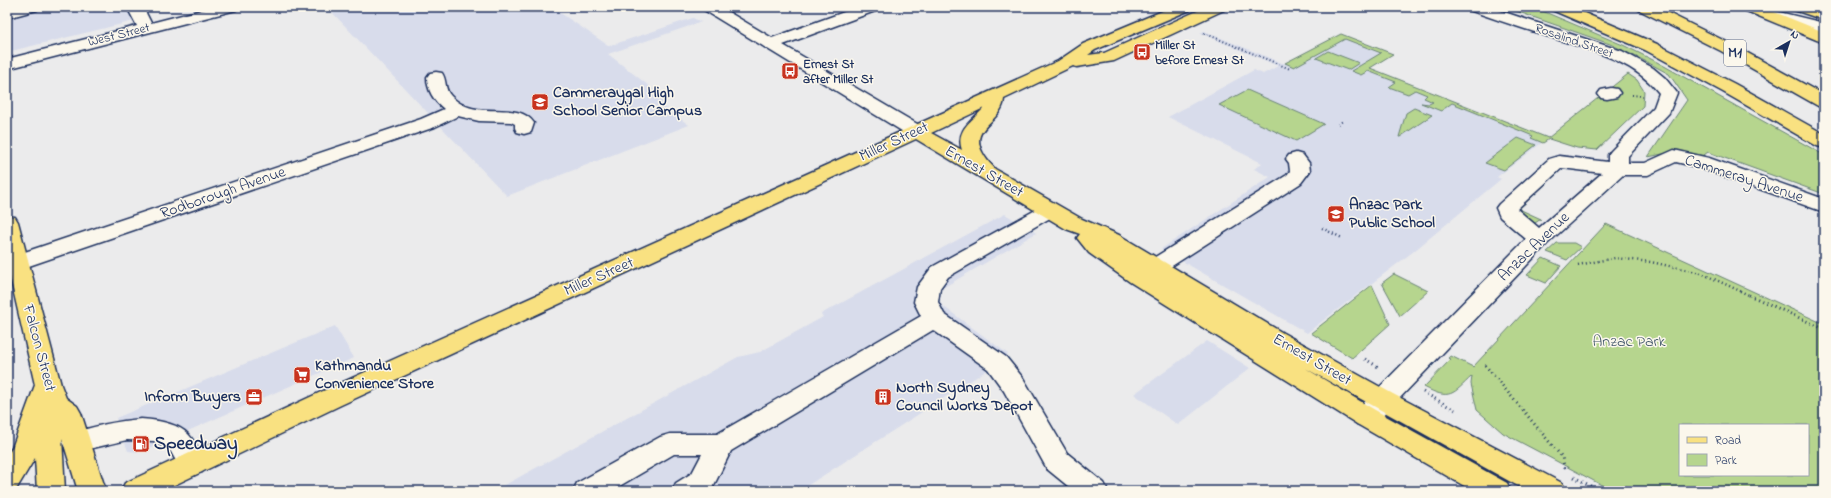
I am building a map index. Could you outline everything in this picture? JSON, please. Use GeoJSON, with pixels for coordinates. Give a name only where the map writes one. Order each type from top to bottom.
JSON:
{"type":"FeatureCollection","features":[{"type":"Feature","properties":{"kind":"main road","name":"Miller Street"},"geometry":{"type":"LineString","coordinates":[[135,491],[346,392],[1064,65],[1089,47],[1185,7]]}},
{"type":"Feature","properties":{"kind":"main road","name":"Miller Street"},"geometry":{"type":"LineString","coordinates":[[1064,65],[1108,57],[1219,7]]}},
{"type":"Feature","properties":{"kind":"main road"},"geometry":{"type":"LineString","coordinates":[[1557,7],[1651,48],[1729,88],[1824,142]]}},
{"type":"Feature","properties":{"kind":"main road","name":"M1"},"geometry":{"type":"LineString","coordinates":[[1644,7],[1727,48],[1824,102]]}},
{"type":"Feature","properties":{"kind":"main road"},"geometry":{"type":"LineString","coordinates":[[1748,7],[1824,38]]}},
{"type":"Feature","properties":{"kind":"main road"},"geometry":{"type":"LineString","coordinates":[[1799,7],[1824,15]]}},
{"type":"Feature","properties":{"kind":"main road"},"geometry":{"type":"LineString","coordinates":[[1807,7],[1824,15]]}},
{"type":"Feature","properties":{"kind":"main road"},"geometry":{"type":"LineString","coordinates":[[990,175],[980,165],[974,156],[970,147],[970,137],[972,130],[990,114],[995,105],[996,95]]}},
{"type":"Feature","properties":{"kind":"main road","name":"Ernest Street"},"geometry":{"type":"LineString","coordinates":[[917,132],[1074,224],[1097,248],[1147,272],[1375,409],[1497,485],[1559,482]]}},
{"type":"Feature","properties":{"kind":"main road","name":"Falcon Street"},"geometry":{"type":"LineString","coordinates":[[7,223],[51,395],[47,420],[51,491]]}},
{"type":"Feature","properties":{"kind":"main road"},"geometry":{"type":"LineString","coordinates":[[7,480],[25,451],[51,395]]}},
{"type":"Feature","properties":{"kind":"main road","name":"Falcon Street"},"geometry":{"type":"LineString","coordinates":[[51,395],[68,413],[92,491]]}},
{"type":"Feature","properties":{"kind":"street"},"geometry":{"type":"LineString","coordinates":[[7,13],[32,7]]}},
{"type":"Feature","properties":{"kind":"street"},"geometry":{"type":"LineString","coordinates":[[135,7],[146,28]]}},
{"type":"Feature","properties":{"kind":"street","name":"West Street"},"geometry":{"type":"LineString","coordinates":[[7,64],[231,7]]}},
{"type":"Feature","properties":{"kind":"street","name":"Ernest Street"},"geometry":{"type":"LineString","coordinates":[[709,7],[917,132]]}},
{"type":"Feature","properties":{"kind":"street"},"geometry":{"type":"LineString","coordinates":[[770,44],[873,7]]}},
{"type":"Feature","properties":{"kind":"street","name":"Rosalind Street"},"geometry":{"type":"LineString","coordinates":[[1474,7],[1612,53],[1649,73],[1663,83],[1668,93],[1663,109],[1618,155],[1618,169]]}},
{"type":"Feature","properties":{"kind":"street"},"geometry":{"type":"LineString","coordinates":[[1764,13],[1824,28]]}},
{"type":"Feature","properties":{"kind":"street"},"geometry":{"type":"LineString","coordinates":[[436,77],[436,84],[442,97],[457,110],[467,114],[519,118],[525,123],[524,128]]}},
{"type":"Feature","properties":{"kind":"street","name":"Rodborough Avenue"},"geometry":{"type":"LineString","coordinates":[[18,262],[428,123],[457,110]]}},
{"type":"Feature","properties":{"kind":"street","name":"Cammeray Avenue"},"geometry":{"type":"LineString","coordinates":[[1539,239],[1507,213],[1506,208],[1556,163],[1563,161],[1618,169],[1648,170],[1674,156],[1702,162],[1824,206]]}},
{"type":"Feature","properties":{"kind":"street"},"geometry":{"type":"LineString","coordinates":[[1147,272],[1294,179],[1300,171],[1299,163],[1296,159]]}},
{"type":"Feature","properties":{"kind":"street","name":"Anzac Avenue"},"geometry":{"type":"LineString","coordinates":[[1375,409],[1539,239],[1618,169]]}},
{"type":"Feature","properties":{"kind":"street"},"geometry":{"type":"LineString","coordinates":[[1050,210],[940,272],[929,287],[926,302],[934,319],[997,363],[1014,384],[1057,461],[1094,491]]}},
{"type":"Feature","properties":{"kind":"street"},"geometry":{"type":"LineString","coordinates":[[588,491],[670,444],[721,444],[934,319]]}},
{"type":"Feature","properties":{"kind":"street"},"geometry":{"type":"LineString","coordinates":[[76,442],[116,431],[134,429],[151,430],[178,441],[192,464]]}},
{"type":"Feature","properties":{"kind":"street"},"geometry":{"type":"LineString","coordinates":[[686,491],[702,481],[721,444]]}},
{"type":"Feature","properties":{"kind":"path"},"geometry":{"type":"LineString","coordinates":[[1202,32],[1290,69]]}},
{"type":"Feature","properties":{"kind":"path"},"geometry":{"type":"LineString","coordinates":[[1338,124],[1343,121]]}},
{"type":"Feature","properties":{"kind":"path"},"geometry":{"type":"LineString","coordinates":[[1322,228],[1342,238]]}},
{"type":"Feature","properties":{"kind":"path"},"geometry":{"type":"LineString","coordinates":[[1578,265],[1615,258],[1651,262],[1701,273],[1824,329]]}},
{"type":"Feature","properties":{"kind":"path"},"geometry":{"type":"LineString","coordinates":[[1365,359],[1383,370]]}},
{"type":"Feature","properties":{"kind":"path"},"geometry":{"type":"LineString","coordinates":[[1485,365],[1562,457],[1559,482]]}},
{"type":"Feature","properties":{"kind":"shaded area"},"geometry":{"type":"Polygon","coordinates":[[[43,7],[126,7],[134,21],[7,52],[7,15],[43,7]]]}},
{"type":"Feature","properties":{"kind":"shaded area","name":"Cammeraygal High School Senior Campus"},"geometry":{"type":"Polygon","coordinates":[[[327,7],[564,7],[556,10],[609,46],[693,18],[701,22],[608,54],[667,100],[660,104],[689,125],[507,196],[327,7]]]}},
{"type":"Feature","properties":{"kind":"shaded area","name":"Anzac Park Public School"},"geometry":{"type":"Polygon","coordinates":[[[1204,31],[1282,63],[1286,63],[1341,34],[1393,54],[1370,68],[1548,138],[1497,177],[1501,179],[1414,251],[1307,333],[1161,249],[1270,177],[1254,169],[1262,163],[1168,117],[1254,70],[1263,74],[1278,66],[1200,33],[1204,31]]]}},
{"type":"Feature","properties":{"kind":"shaded area"},"geometry":{"type":"Polygon","coordinates":[[[1005,214],[1036,233],[941,289],[940,304],[1008,354],[992,367],[799,491],[786,491],[781,486],[774,491],[494,491],[738,357],[760,352],[823,317],[821,314],[1005,214]]]}},
{"type":"Feature","properties":{"kind":"shaded area"},"geometry":{"type":"Polygon","coordinates":[[[335,326],[354,358],[140,452],[128,451],[116,418],[335,326]]]}},
{"type":"Feature","properties":{"kind":"shaded area"},"geometry":{"type":"Polygon","coordinates":[[[1207,341],[1250,368],[1178,425],[1134,394],[1207,341]]]}},
{"type":"Feature","properties":{"kind":"green space"},"geometry":{"type":"Polygon","coordinates":[[[1513,7],[1533,7],[1623,45],[1657,62],[1822,154],[1824,156],[1824,194],[1708,152],[1700,158],[1672,152],[1648,157],[1687,100],[1669,74],[1610,44],[1510,9],[1513,7]]]}},
{"type":"Feature","properties":{"kind":"green space"},"geometry":{"type":"Polygon","coordinates":[[[1341,34],[1393,54],[1370,68],[1548,138],[1628,74],[1637,80],[1644,91],[1643,106],[1597,150],[1577,148],[1549,139],[1543,143],[1531,138],[1533,136],[1452,103],[1441,111],[1421,103],[1429,104],[1433,102],[1424,98],[1427,95],[1415,90],[1408,94],[1389,87],[1396,82],[1368,71],[1361,75],[1351,71],[1381,53],[1345,39],[1294,67],[1285,63],[1341,34]]]}},
{"type":"Feature","properties":{"kind":"green space"},"geometry":{"type":"Polygon","coordinates":[[[1328,51],[1359,63],[1348,70],[1316,58],[1328,51]]]}},
{"type":"Feature","properties":{"kind":"green space"},"geometry":{"type":"Polygon","coordinates":[[[1247,90],[1324,124],[1296,141],[1219,105],[1247,90]]]}},
{"type":"Feature","properties":{"kind":"green space"},"geometry":{"type":"Polygon","coordinates":[[[1414,108],[1432,115],[1399,137],[1406,113],[1414,108]]]}},
{"type":"Feature","properties":{"kind":"green space"},"geometry":{"type":"Polygon","coordinates":[[[1518,138],[1536,145],[1504,170],[1485,163],[1518,138]]]}},
{"type":"Feature","properties":{"kind":"green space"},"geometry":{"type":"Polygon","coordinates":[[[1567,164],[1588,167],[1584,172],[1566,165],[1519,209],[1541,219],[1535,223],[1521,214],[1518,208],[1562,165],[1567,164]]]}},
{"type":"Feature","properties":{"kind":"green space","name":"Anzac Park"},"geometry":{"type":"Polygon","coordinates":[[[1606,224],[1824,324],[1824,491],[1613,491],[1503,433],[1477,410],[1471,384],[1472,376],[1451,394],[1440,394],[1424,387],[1451,359],[1448,358],[1451,356],[1473,367],[1606,224]]]}},
{"type":"Feature","properties":{"kind":"green space"},"geometry":{"type":"Polygon","coordinates":[[[1557,243],[1574,243],[1581,247],[1567,260],[1547,252],[1557,243]]]}},
{"type":"Feature","properties":{"kind":"green space"},"geometry":{"type":"Polygon","coordinates":[[[1543,258],[1561,266],[1546,283],[1527,275],[1543,258]]]}},
{"type":"Feature","properties":{"kind":"green space"},"geometry":{"type":"Polygon","coordinates":[[[1394,274],[1428,291],[1400,316],[1382,283],[1394,274]]]}},
{"type":"Feature","properties":{"kind":"green space"},"geometry":{"type":"Polygon","coordinates":[[[1372,285],[1390,324],[1352,358],[1311,333],[1372,285]]]}},
{"type":"Feature","properties":{"kind":"place","name":"Miller St before Ernest St"},"geometry":{"type":"Point","coordinates":[1142,52]}},
{"type":"Feature","properties":{"kind":"place","name":"Ernest St after Miller St"},"geometry":{"type":"Point","coordinates":[790,71]}},
{"type":"Feature","properties":{"kind":"place","name":"Cammeraygal High School Senior Campus"},"geometry":{"type":"Point","coordinates":[540,102]}},
{"type":"Feature","properties":{"kind":"place","name":"Anzac Park Public School"},"geometry":{"type":"Point","coordinates":[1336,214]}},
{"type":"Feature","properties":{"kind":"place","name":"Kathmandu Convenience Store"},"geometry":{"type":"Point","coordinates":[302,375]}},
{"type":"Feature","properties":{"kind":"place","name":"Inform Buyers"},"geometry":{"type":"Point","coordinates":[254,397]}},
{"type":"Feature","properties":{"kind":"place","name":"North Sydney Council Works Depot"},"geometry":{"type":"Point","coordinates":[883,397]}},
{"type":"Feature","properties":{"kind":"place","name":"Speedway"},"geometry":{"type":"Point","coordinates":[141,444]}}]}
